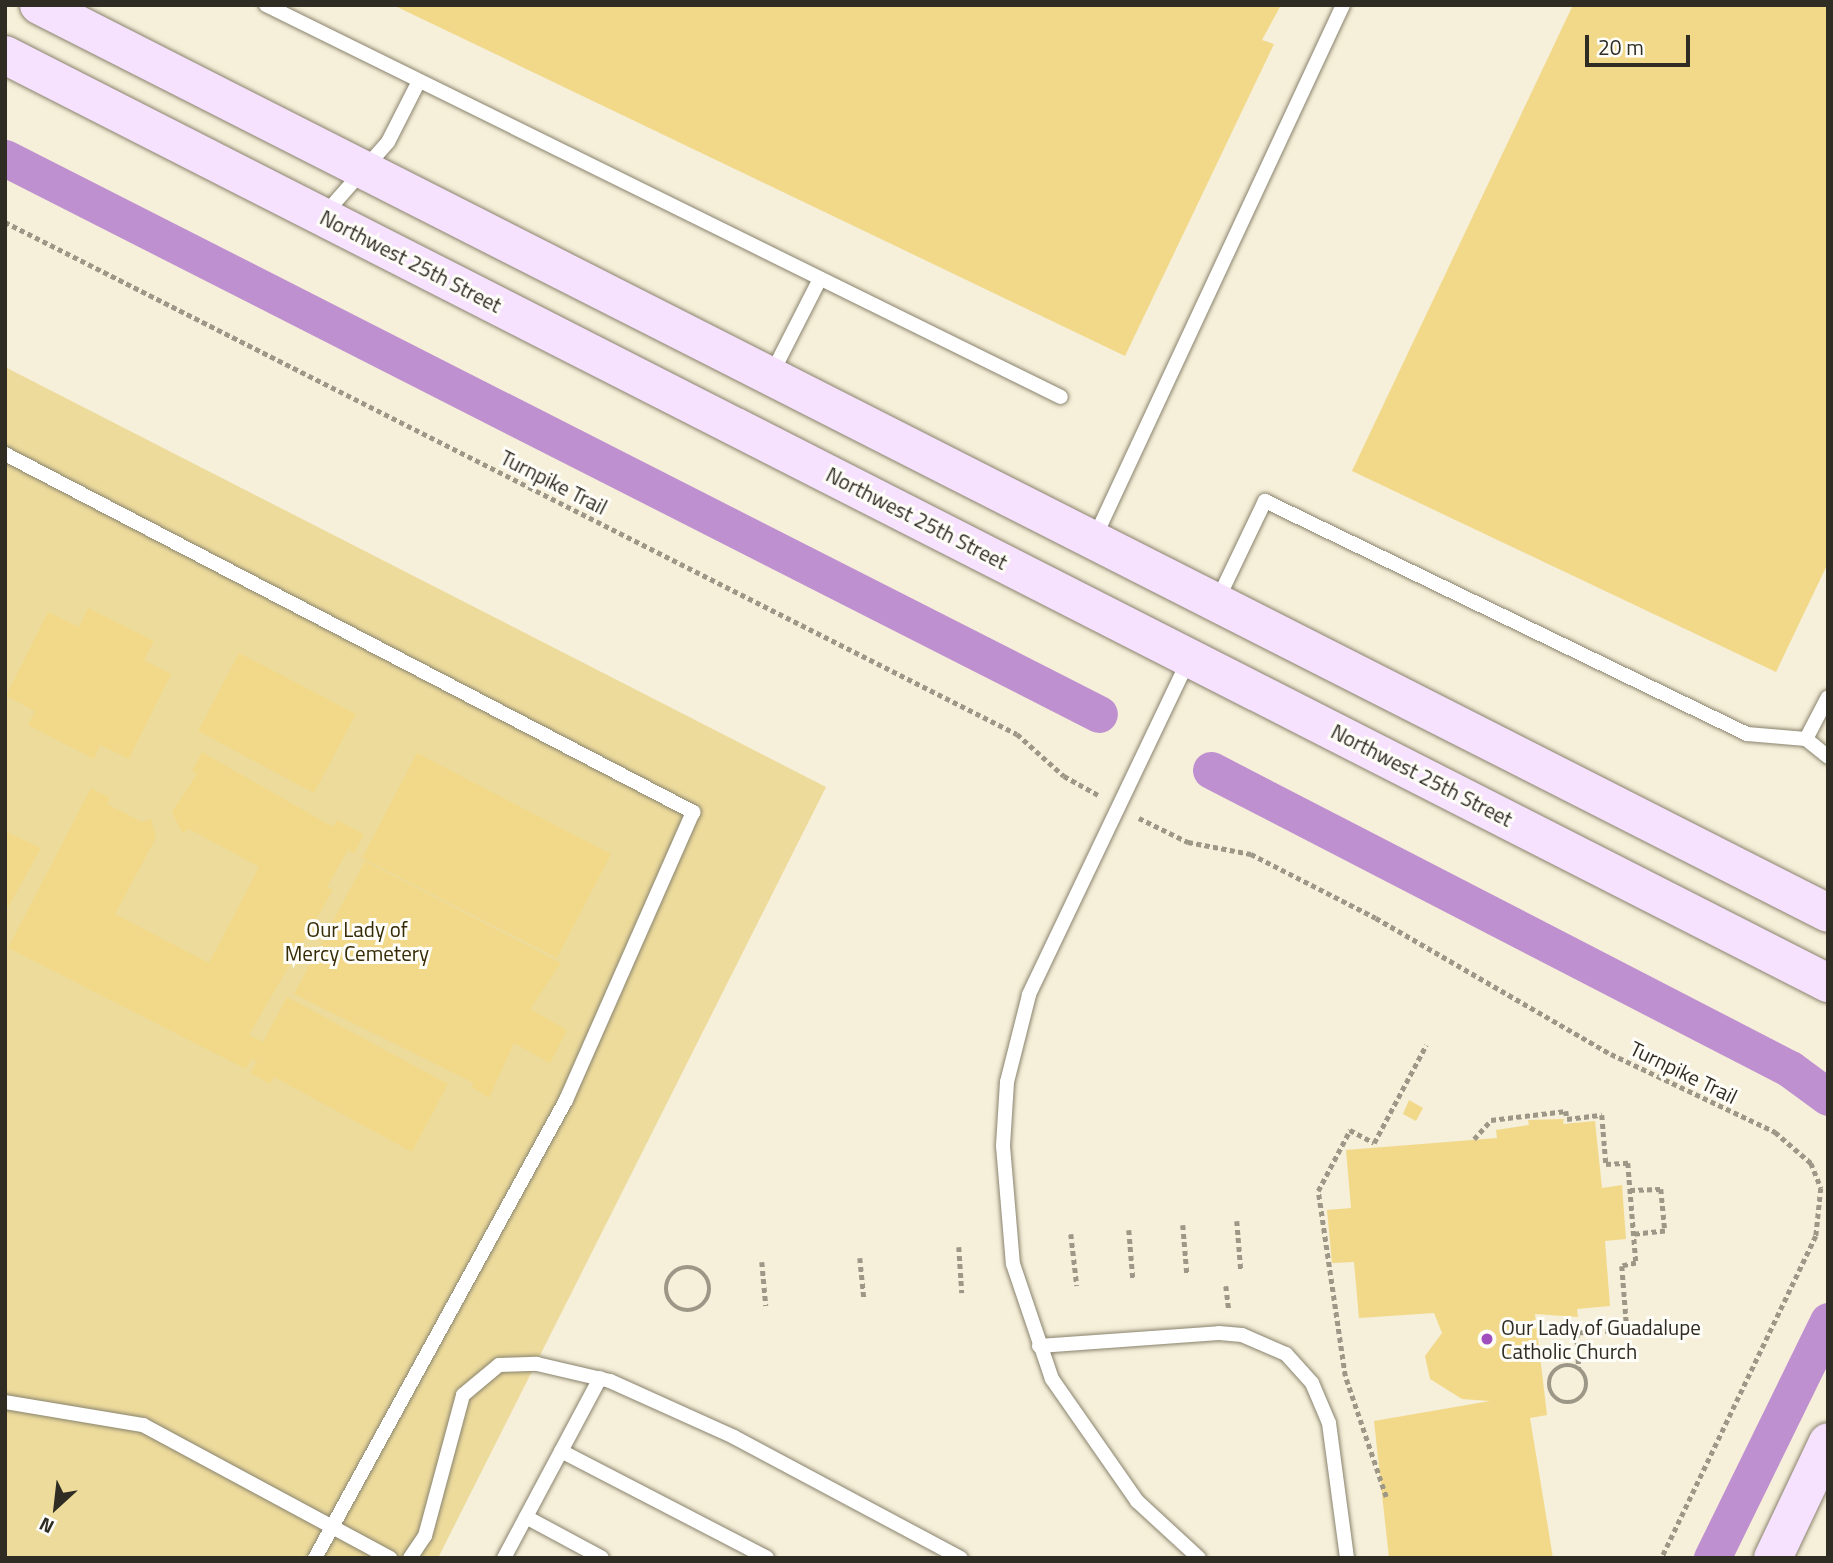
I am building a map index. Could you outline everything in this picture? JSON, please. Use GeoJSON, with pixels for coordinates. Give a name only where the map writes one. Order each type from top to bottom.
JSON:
{"type":"FeatureCollection","features":[{"type":"Feature","properties":{"kind":"main road"},"geometry":{"type":"LineString","coordinates":[[39,5],[1828,912]]}},
{"type":"Feature","properties":{"kind":"main road","name":"Northwest 25th Street"},"geometry":{"type":"LineString","coordinates":[[5,55],[1828,983]]}},
{"type":"Feature","properties":{"kind":"main road"},"geometry":{"type":"LineString","coordinates":[[1190,657],[1216,602]]}},
{"type":"Feature","properties":{"kind":"main road"},"geometry":{"type":"LineString","coordinates":[[1773,1558],[1828,1442]]}},
{"type":"Feature","properties":{"kind":"lane"},"geometry":{"type":"LineString","coordinates":[[266,5],[1061,397]]}},
{"type":"Feature","properties":{"kind":"lane"},"geometry":{"type":"LineString","coordinates":[[1093,540],[1343,5]]}},
{"type":"Feature","properties":{"kind":"lane"},"geometry":{"type":"LineString","coordinates":[[323,217],[388,142],[419,81]]}},
{"type":"Feature","properties":{"kind":"lane"},"geometry":{"type":"LineString","coordinates":[[771,376],[820,279]]}},
{"type":"Feature","properties":{"kind":"lane"},"geometry":{"type":"LineString","coordinates":[[5,454],[693,812],[566,1100],[331,1524],[315,1558]]}},
{"type":"Feature","properties":{"kind":"lane"},"geometry":{"type":"LineString","coordinates":[[1216,602],[1265,500],[1747,734],[1806,739],[1828,757]]}},
{"type":"Feature","properties":{"kind":"lane"},"geometry":{"type":"LineString","coordinates":[[1190,657],[1062,919],[1012,1058],[1003,1146],[1007,1221],[1013,1264],[1039,1346],[1100,1456],[1138,1502],[1199,1558]]}},
{"type":"Feature","properties":{"kind":"lane"},"geometry":{"type":"LineString","coordinates":[[1806,739],[1828,697]]}},
{"type":"Feature","properties":{"kind":"lane"},"geometry":{"type":"LineString","coordinates":[[1039,1346],[1219,1333],[1242,1335],[1286,1354],[1312,1382],[1329,1423],[1347,1558]]}},
{"type":"Feature","properties":{"kind":"lane"},"geometry":{"type":"LineString","coordinates":[[411,1558],[425,1536],[463,1395],[499,1365],[537,1364],[600,1378],[734,1437],[961,1558]]}},
{"type":"Feature","properties":{"kind":"lane"},"geometry":{"type":"LineString","coordinates":[[504,1558],[600,1378]]}},
{"type":"Feature","properties":{"kind":"lane"},"geometry":{"type":"LineString","coordinates":[[5,1402],[142,1425],[390,1558]]}},
{"type":"Feature","properties":{"kind":"lane"},"geometry":{"type":"LineString","coordinates":[[561,1451],[767,1558]]}},
{"type":"Feature","properties":{"kind":"lane"},"geometry":{"type":"LineString","coordinates":[[526,1517],[602,1558]]}},
{"type":"Feature","properties":{"kind":"path","name":"Turnpike Trail"},"geometry":{"type":"LineString","coordinates":[[5,222],[1017,734],[1078,784]]}},
{"type":"Feature","properties":{"kind":"path","name":"Turnpike Trail"},"geometry":{"type":"LineString","coordinates":[[1154,826],[1188,842],[1251,854],[1364,911],[1611,1054],[1775,1132],[1811,1163],[1821,1188],[1816,1236],[1662,1558]]}},
{"type":"Feature","properties":{"kind":"path"},"geometry":{"type":"LineString","coordinates":[[1386,1497],[1345,1376],[1318,1191],[1350,1130],[1374,1143],[1426,1045]]}},
{"type":"Feature","properties":{"kind":"path"},"geometry":{"type":"LineString","coordinates":[[1474,1139],[1491,1120],[1566,1111],[1567,1119],[1602,1115],[1606,1164],[1628,1163],[1636,1263],[1622,1266],[1627,1330],[1577,1332],[1579,1368],[1587,1385],[1583,1397],[1559,1402],[1550,1392],[1550,1374],[1566,1364],[1579,1368]]}},
{"type":"Feature","properties":{"kind":"path"},"geometry":{"type":"LineString","coordinates":[[1630,1190],[1661,1189],[1665,1231],[1634,1234]]}},
{"type":"Feature","properties":{"kind":"path"},"geometry":{"type":"LineString","coordinates":[[1237,1221],[1241,1271]]}},
{"type":"Feature","properties":{"kind":"path"},"geometry":{"type":"LineString","coordinates":[[1183,1225],[1187,1274]]}},
{"type":"Feature","properties":{"kind":"path"},"geometry":{"type":"LineString","coordinates":[[1129,1230],[1133,1279]]}},
{"type":"Feature","properties":{"kind":"path"},"geometry":{"type":"LineString","coordinates":[[1071,1234],[1077,1286]]}},
{"type":"Feature","properties":{"kind":"path"},"geometry":{"type":"LineString","coordinates":[[959,1247],[962,1293]]}},
{"type":"Feature","properties":{"kind":"path"},"geometry":{"type":"LineString","coordinates":[[860,1258],[864,1298]]}},
{"type":"Feature","properties":{"kind":"path"},"geometry":{"type":"LineString","coordinates":[[762,1262],[766,1306]]}},
{"type":"Feature","properties":{"kind":"path"},"geometry":{"type":"LineString","coordinates":[[685,1266],[704,1274],[710,1286],[701,1307],[686,1311],[672,1306],[665,1292],[668,1278],[685,1266]]}},
{"type":"Feature","properties":{"kind":"path"},"geometry":{"type":"LineString","coordinates":[[1226,1286],[1230,1311]]}},
{"type":"Feature","properties":{"kind":"green space","name":"Our Lady of Mercy Cemetery"},"geometry":{"type":"Polygon","coordinates":[[[5,367],[826,787],[438,1558],[5,1558],[5,367]]]}},
{"type":"Feature","properties":{"kind":"building"},"geometry":{"type":"Polygon","coordinates":[[[393,5],[1281,5],[1262,40],[1274,44],[1125,356],[393,5]]]}},
{"type":"Feature","properties":{"kind":"building"},"geometry":{"type":"Polygon","coordinates":[[[1573,5],[1828,5],[1828,563],[1776,672],[1352,471],[1573,5]]]}},
{"type":"Feature","properties":{"kind":"building"},"geometry":{"type":"Polygon","coordinates":[[[88,608],[154,641],[144,660],[171,674],[129,759],[100,745],[94,759],[28,725],[35,711],[6,696],[48,612],[79,627],[88,608]]]}},
{"type":"Feature","properties":{"kind":"building"},"geometry":{"type":"Polygon","coordinates":[[[239,653],[356,714],[314,793],[198,731],[239,653]]]}},
{"type":"Feature","properties":{"kind":"building"},"geometry":{"type":"Polygon","coordinates":[[[202,752],[333,827],[337,820],[364,834],[354,854],[348,850],[327,887],[333,890],[249,1035],[263,1042],[287,997],[448,1084],[412,1152],[274,1077],[270,1084],[250,1073],[257,1061],[251,1059],[246,1069],[8,948],[91,788],[110,798],[107,804],[142,822],[151,819],[156,838],[115,914],[209,963],[259,867],[189,829],[182,833],[172,812],[197,774],[192,771],[202,752]]]}},
{"type":"Feature","properties":{"kind":"building"},"geometry":{"type":"Polygon","coordinates":[[[417,753],[611,854],[557,958],[362,858],[417,753]]]}},
{"type":"Feature","properties":{"kind":"building"},"geometry":{"type":"Polygon","coordinates":[[[5,831],[41,848],[5,913],[5,831]]]}},
{"type":"Feature","properties":{"kind":"building"},"geometry":{"type":"Polygon","coordinates":[[[365,861],[561,963],[530,1009],[567,1030],[550,1063],[514,1043],[489,1098],[472,1087],[474,1083],[294,994],[365,861]]]}},
{"type":"Feature","properties":{"kind":"building"},"geometry":{"type":"Polygon","coordinates":[[[1409,1100],[1423,1108],[1416,1121],[1403,1114],[1409,1100]]]}},
{"type":"Feature","properties":{"kind":"building","name":"Our Lady of Guadalupe Catholic Church"},"geometry":{"type":"Polygon","coordinates":[[[1564,1119],[1563,1124],[1595,1121],[1602,1188],[1622,1185],[1626,1239],[1605,1241],[1610,1306],[1577,1309],[1578,1317],[1535,1314],[1547,1415],[1530,1418],[1553,1558],[1389,1558],[1374,1421],[1490,1401],[1462,1399],[1430,1379],[1425,1356],[1442,1333],[1434,1313],[1359,1318],[1354,1262],[1332,1263],[1327,1210],[1351,1208],[1346,1150],[1497,1138],[1496,1130],[1529,1125],[1528,1120],[1564,1119]]]}},
{"type":"Feature","properties":{"kind":"waterway"},"geometry":{"type":"LineString","coordinates":[[5,158],[1099,714]]}},
{"type":"Feature","properties":{"kind":"waterway"},"geometry":{"type":"LineString","coordinates":[[1211,770],[1790,1069],[1828,1097]]}},
{"type":"Feature","properties":{"kind":"waterway"},"geometry":{"type":"LineString","coordinates":[[1712,1558],[1828,1321]]}},
{"type":"Feature","properties":{"kind":"place","name":"Our Lady of Guadalupe Catholic Church"},"geometry":{"type":"Point","coordinates":[1487,1339]}}]}
